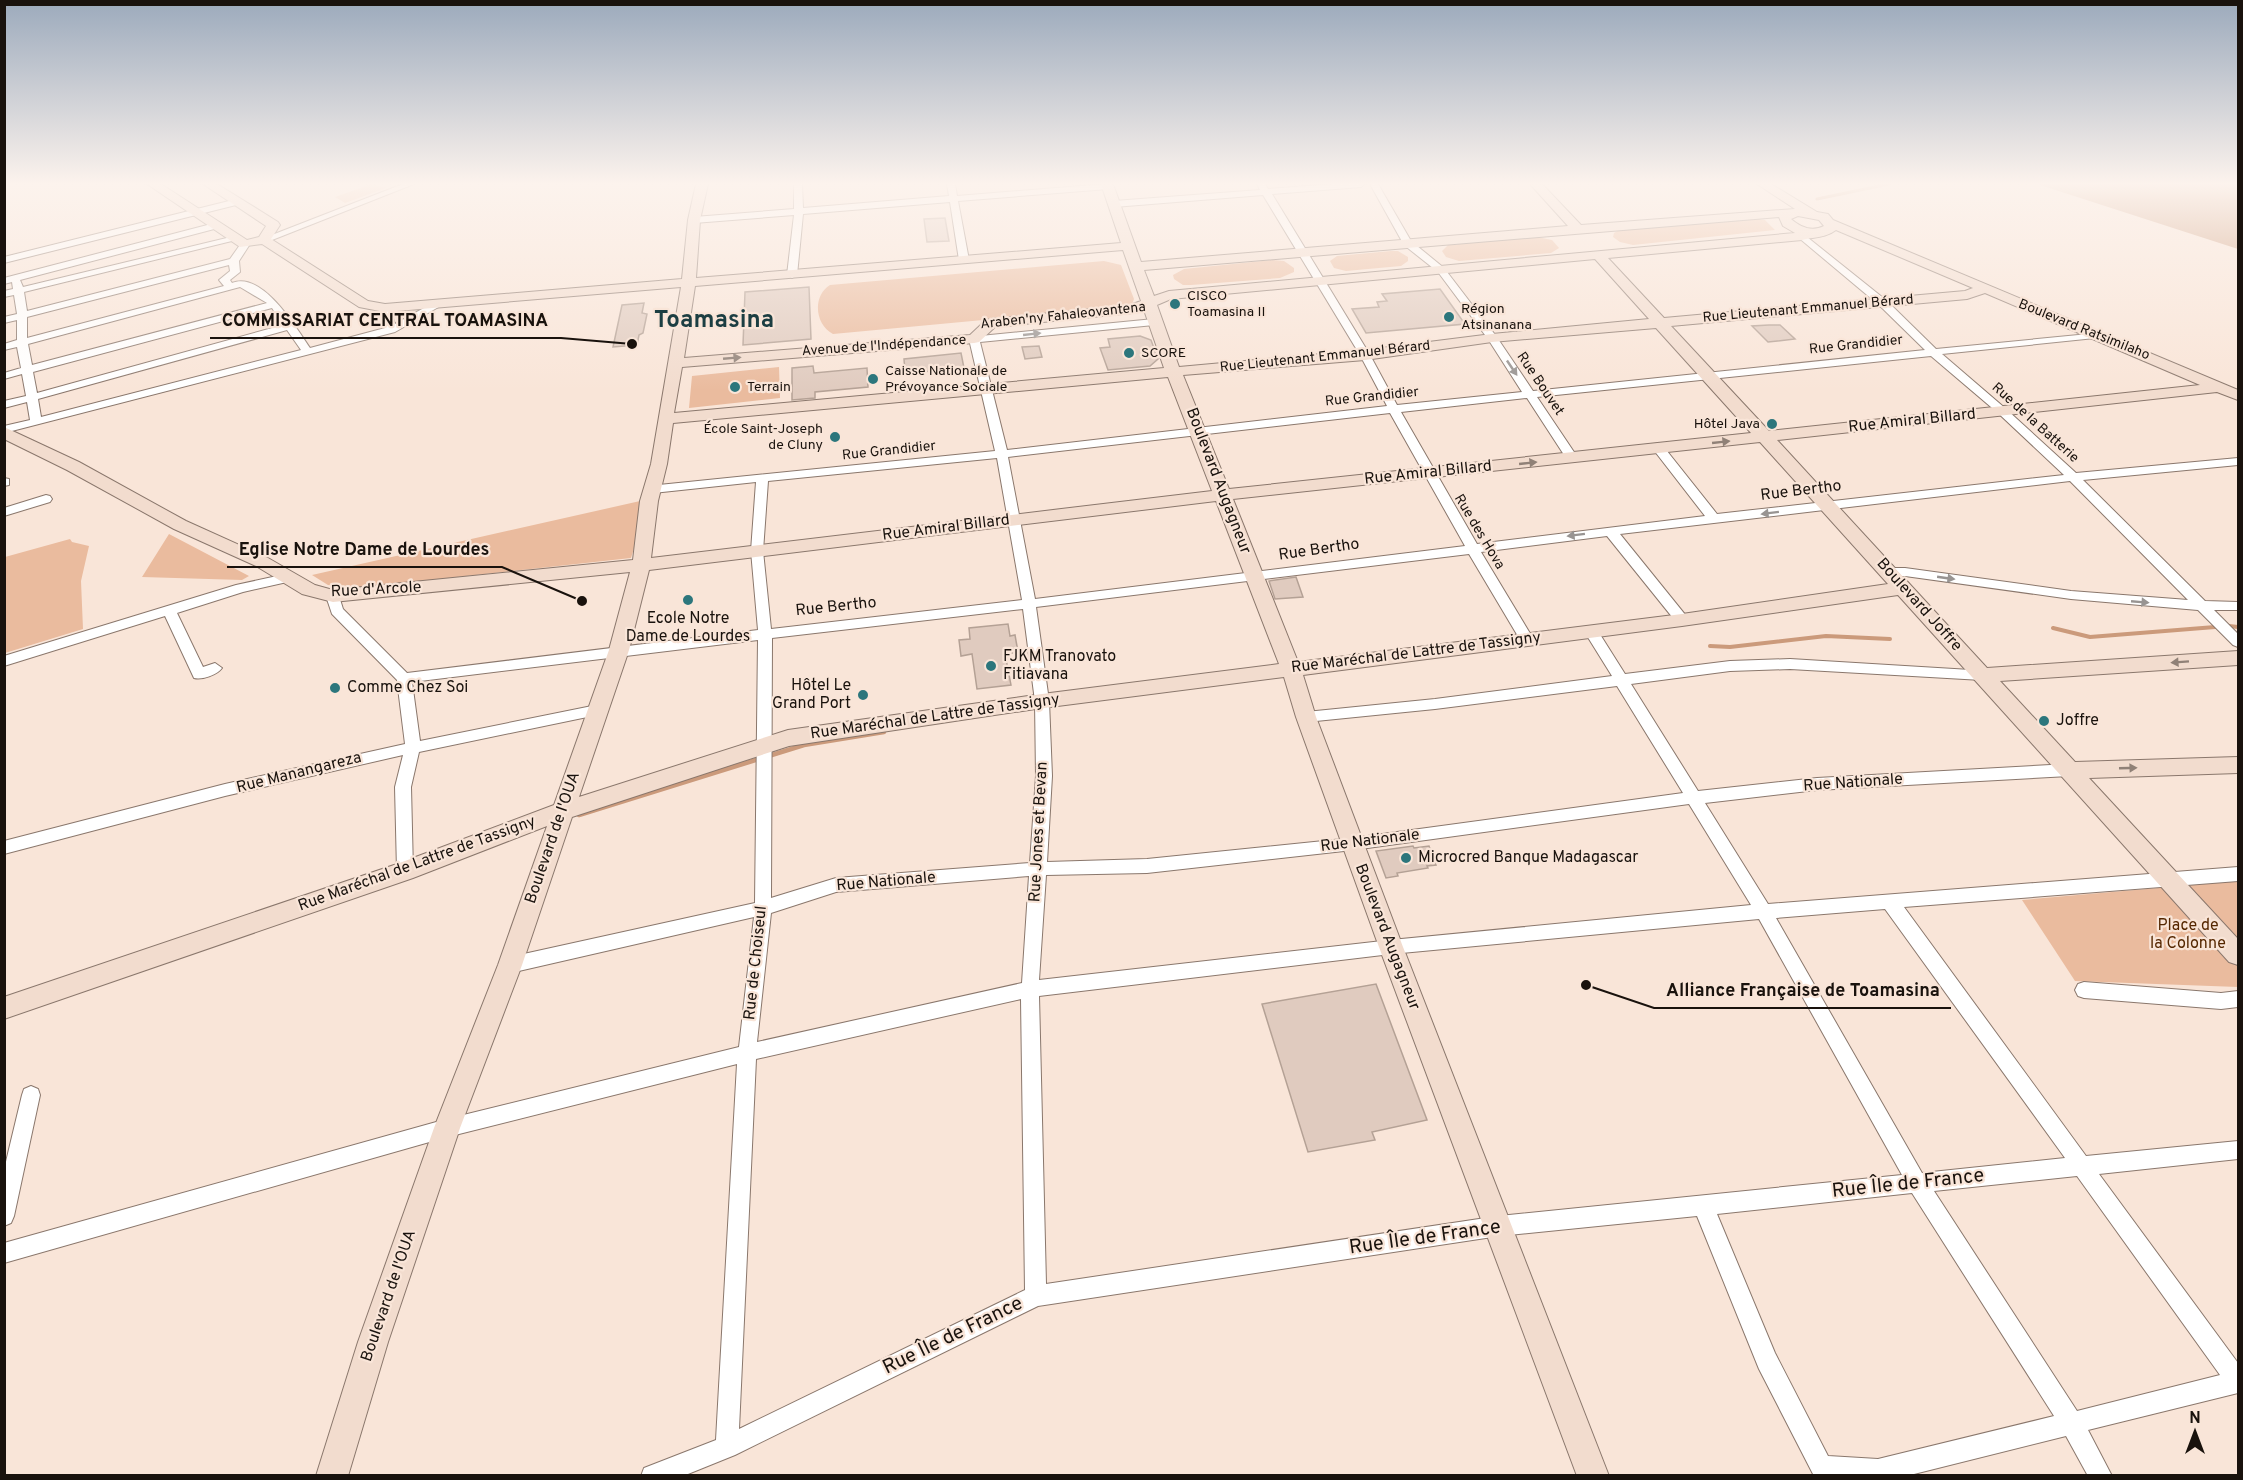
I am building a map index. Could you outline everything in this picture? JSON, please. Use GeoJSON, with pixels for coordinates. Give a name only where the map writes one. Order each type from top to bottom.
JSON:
{"type":"FeatureCollection","features":[{"type":"Feature","properties":{"kind":"street"},"geometry":{"type":"LineString","coordinates":[[4,260],[32,253]]}},
{"type":"Feature","properties":{"kind":"street"},"geometry":{"type":"LineString","coordinates":[[4,281],[112,253]]}},
{"type":"Feature","properties":{"kind":"street"},"geometry":{"type":"LineString","coordinates":[[4,294],[190,253]]}},
{"type":"Feature","properties":{"kind":"street"},"geometry":{"type":"LineString","coordinates":[[231,287],[224,280],[236,272],[234,261],[237,253]]}},
{"type":"Feature","properties":{"kind":"street"},"geometry":{"type":"LineString","coordinates":[[284,253],[364,304],[385,308],[964,260],[1133,259],[1277,253]]}},
{"type":"Feature","properties":{"kind":"street","name":"Boulevard de l'OUA"},"geometry":{"type":"LineString","coordinates":[[332,1476],[373,1342],[447,1128],[510,965],[619,650],[641,565],[649,501],[659,464],[691,253]]}},
{"type":"Feature","properties":{"kind":"street"},"geometry":{"type":"LineString","coordinates":[[792,275],[794,253]]}},
{"type":"Feature","properties":{"kind":"street"},"geometry":{"type":"LineString","coordinates":[[963,253],[964,260]]}},
{"type":"Feature","properties":{"kind":"street","name":"Boulevard Augagneur"},"geometry":{"type":"LineString","coordinates":[[1131,253],[1174,372],[1291,669],[1306,717],[1391,947],[1593,1476]]}},
{"type":"Feature","properties":{"kind":"street","name":"Rue des Hova"},"geometry":{"type":"LineString","coordinates":[[1304,253],[1365,355],[1470,548],[1527,640]]}},
{"type":"Feature","properties":{"kind":"street","name":"Rue Bouvet"},"geometry":{"type":"LineString","coordinates":[[1420,253],[1441,270],[1492,338],[1572,458]]}},
{"type":"Feature","properties":{"kind":"street","name":"Avenue de l'Indépendance"},"geometry":{"type":"LineString","coordinates":[[674,363],[974,339],[991,323],[1132,309],[1152,312],[1169,295],[1625,253]]}},
{"type":"Feature","properties":{"kind":"street","name":"Rue de la Batterie"},"geometry":{"type":"LineString","coordinates":[[1825,253],[2072,476],[2238,642]]}},
{"type":"Feature","properties":{"kind":"street","name":"Boulevard Ratsimilaho"},"geometry":{"type":"LineString","coordinates":[[1901,253],[2238,395]]}},
{"type":"Feature","properties":{"kind":"street","name":"Boulevard Joffre"},"geometry":{"type":"LineString","coordinates":[[1599,256],[2238,955]]}},
{"type":"Feature","properties":{"kind":"street"},"geometry":{"type":"LineString","coordinates":[[16,257],[17,291],[22,315],[22,342],[36,421]]}},
{"type":"Feature","properties":{"kind":"street"},"geometry":{"type":"LineString","coordinates":[[4,320],[234,261]]}},
{"type":"Feature","properties":{"kind":"street"},"geometry":{"type":"LineString","coordinates":[[4,347],[240,284],[274,304],[308,353]]}},
{"type":"Feature","properties":{"kind":"street","name":"Rue Lieutenant Emmanuel Bérard"},"geometry":{"type":"LineString","coordinates":[[664,419],[1365,355],[1492,338],[1967,295],[1984,289]]}},
{"type":"Feature","properties":{"kind":"street"},"geometry":{"type":"LineString","coordinates":[[4,376],[274,304]]}},
{"type":"Feature","properties":{"kind":"street"},"geometry":{"type":"LineString","coordinates":[[4,431],[391,330],[437,305]]}},
{"type":"Feature","properties":{"kind":"street"},"geometry":{"type":"LineString","coordinates":[[385,308],[391,330]]}},
{"type":"Feature","properties":{"kind":"street","name":"Araben'ny Fahaleovantena"},"geometry":{"type":"LineString","coordinates":[[974,339],[1152,312]]}},
{"type":"Feature","properties":{"kind":"street"},"geometry":{"type":"LineString","coordinates":[[4,405],[291,326]]}},
{"type":"Feature","properties":{"kind":"street","name":"Rue Grandidier"},"geometry":{"type":"LineString","coordinates":[[653,489],[1002,454],[1529,394],[2095,335]]}},
{"type":"Feature","properties":{"kind":"street","name":"Rue Jones et Bevan"},"geometry":{"type":"LineString","coordinates":[[974,339],[1002,454],[1029,603],[1042,701],[1044,776],[1030,989],[1036,1296]]}},
{"type":"Feature","properties":{"kind":"street","name":"Rue Amiral Billard"},"geometry":{"type":"LineString","coordinates":[[641,565],[1224,495],[2212,388],[2216,385]]}},
{"type":"Feature","properties":{"kind":"street","name":"Rue d'Arcole"},"geometry":{"type":"LineString","coordinates":[[4,431],[180,525],[291,577],[309,590],[333,596],[641,565]]}},
{"type":"Feature","properties":{"kind":"street"},"geometry":{"type":"LineString","coordinates":[[1659,449],[1715,520]]}},
{"type":"Feature","properties":{"kind":"street","name":"Rue Bertho"},"geometry":{"type":"LineString","coordinates":[[404,678],[619,650],[1254,577],[1470,548],[2072,476],[2238,460]]}},
{"type":"Feature","properties":{"kind":"street","name":"Rue de Choiseul"},"geometry":{"type":"LineString","coordinates":[[727,1447],[747,1053],[763,908],[765,633],[757,551],[762,479]]}},
{"type":"Feature","properties":{"kind":"street"},"geometry":{"type":"LineString","coordinates":[[4,512],[46,499]]}},
{"type":"Feature","properties":{"kind":"street"},"geometry":{"type":"LineString","coordinates":[[1610,531],[1682,620]]}},
{"type":"Feature","properties":{"kind":"street"},"geometry":{"type":"LineString","coordinates":[[1888,572],[1905,572],[2086,597],[2201,606],[2238,606]]}},
{"type":"Feature","properties":{"kind":"street"},"geometry":{"type":"LineString","coordinates":[[4,661],[241,588],[291,577]]}},
{"type":"Feature","properties":{"kind":"street","name":"Rue Maréchal de Lattre de Tassigny"},"geometry":{"type":"LineString","coordinates":[[4,1008],[405,871],[562,811],[788,738],[1042,701],[1682,620],[1903,588]]}},
{"type":"Feature","properties":{"kind":"street"},"geometry":{"type":"LineString","coordinates":[[333,596],[337,611],[404,678],[413,746],[403,787],[405,871]]}},
{"type":"Feature","properties":{"kind":"street"},"geometry":{"type":"LineString","coordinates":[[169,611],[200,674],[215,668]]}},
{"type":"Feature","properties":{"kind":"street"},"geometry":{"type":"LineString","coordinates":[[1591,631],[1622,679],[1691,798],[1764,912],[1917,1183],[2071,1422],[2101,1476]]}},
{"type":"Feature","properties":{"kind":"street"},"geometry":{"type":"LineString","coordinates":[[1306,717],[1436,704],[1730,666],[1790,664],[1982,675],[2238,658]]}},
{"type":"Feature","properties":{"kind":"street","name":"Rue Manangareza"},"geometry":{"type":"LineString","coordinates":[[4,848],[74,828],[413,746],[597,710]]}},
{"type":"Feature","properties":{"kind":"street","name":"Rue Nationale"},"geometry":{"type":"LineString","coordinates":[[510,965],[763,908],[836,885],[1038,869],[1147,866],[1353,844],[1691,798],[1817,784],[2070,770],[2238,765]]}},
{"type":"Feature","properties":{"kind":"street"},"geometry":{"type":"LineString","coordinates":[[4,1253],[447,1128],[747,1053],[1030,989],[1391,947],[1764,912],[2238,874]]}},
{"type":"Feature","properties":{"kind":"street"},"geometry":{"type":"LineString","coordinates":[[1703,1205],[1767,1361],[1821,1467],[1878,1471],[2238,1382],[1890,902]]}},
{"type":"Feature","properties":{"kind":"street"},"geometry":{"type":"LineString","coordinates":[[2084,990],[2221,1001],[2238,999]]}},
{"type":"Feature","properties":{"kind":"street"},"geometry":{"type":"LineString","coordinates":[[4,1216],[32,1095]]}},
{"type":"Feature","properties":{"kind":"street","name":"Rue Île de France"},"geometry":{"type":"LineString","coordinates":[[652,1476],[727,1447],[1036,1296],[1498,1226],[2238,1150]]}},
{"type":"Feature","properties":{"kind":"green space"},"geometry":{"type":"Polygon","coordinates":[[[1401,253],[1408,257],[1408,261],[1401,266],[1346,271],[1334,268],[1330,261],[1337,256],[1401,253]]]}},
{"type":"Feature","properties":{"kind":"green space"},"geometry":{"type":"Polygon","coordinates":[[[1443,253],[1550,253],[1459,261],[1446,257],[1443,253]]]}},
{"type":"Feature","properties":{"kind":"green space"},"geometry":{"type":"Polygon","coordinates":[[[1273,260],[1284,261],[1294,268],[1294,272],[1280,278],[1191,285],[1183,285],[1174,279],[1173,275],[1184,269],[1273,260]]]}},
{"type":"Feature","properties":{"kind":"green space"},"geometry":{"type":"Polygon","coordinates":[[[1104,261],[1121,265],[1134,299],[1132,304],[1124,307],[833,334],[822,324],[819,317],[820,296],[830,285],[1104,261]]]}},
{"type":"Feature","properties":{"kind":"green space","name":"Terrain"},"geometry":{"type":"Polygon","coordinates":[[[779,367],[780,398],[689,408],[692,376],[779,367]]]}},
{"type":"Feature","properties":{"kind":"green space"},"geometry":{"type":"Polygon","coordinates":[[[649,499],[631,558],[358,588],[328,585],[312,575],[649,499]]]}},
{"type":"Feature","properties":{"kind":"green space"},"geometry":{"type":"Polygon","coordinates":[[[169,534],[249,576],[242,580],[142,577],[169,534]]]}},
{"type":"Feature","properties":{"kind":"green space"},"geometry":{"type":"Polygon","coordinates":[[[70,539],[72,542],[89,546],[81,581],[83,629],[5,653],[5,557],[70,539]]]}},
{"type":"Feature","properties":{"kind":"green space","name":"Place de la Colonne"},"geometry":{"type":"Polygon","coordinates":[[[2238,881],[2238,987],[2075,981],[2022,900],[2238,881]]]}},
{"type":"Feature","properties":{"kind":"building"},"geometry":{"type":"Polygon","coordinates":[[[809,287],[811,339],[743,345],[745,292],[809,287]]]}},
{"type":"Feature","properties":{"kind":"building","name":"Région Atsinanana"},"geometry":{"type":"Polygon","coordinates":[[[1440,289],[1465,324],[1366,333],[1352,309],[1379,307],[1377,302],[1387,301],[1382,294],[1440,289]]]}},
{"type":"Feature","properties":{"kind":"building"},"geometry":{"type":"Polygon","coordinates":[[[644,303],[642,313],[647,314],[643,333],[639,335],[637,345],[613,347],[622,305],[644,303]]]}},
{"type":"Feature","properties":{"kind":"building"},"geometry":{"type":"Polygon","coordinates":[[[1780,325],[1795,339],[1768,342],[1752,326],[1780,325]]]}},
{"type":"Feature","properties":{"kind":"building","name":"SCORE"},"geometry":{"type":"Polygon","coordinates":[[[1140,336],[1151,340],[1158,359],[1150,366],[1108,370],[1100,348],[1110,347],[1108,339],[1140,336]]]}},
{"type":"Feature","properties":{"kind":"building"},"geometry":{"type":"Polygon","coordinates":[[[1039,346],[1042,357],[1025,359],[1022,347],[1039,346]]]}},
{"type":"Feature","properties":{"kind":"building"},"geometry":{"type":"Polygon","coordinates":[[[961,353],[965,373],[949,375],[948,369],[905,374],[904,359],[961,353]]]}},
{"type":"Feature","properties":{"kind":"building"},"geometry":{"type":"Polygon","coordinates":[[[813,366],[814,373],[867,368],[868,387],[815,392],[815,398],[792,400],[792,368],[813,366]]]}},
{"type":"Feature","properties":{"kind":"building"},"geometry":{"type":"Polygon","coordinates":[[[1296,577],[1303,597],[1275,599],[1269,581],[1296,577]]]}},
{"type":"Feature","properties":{"kind":"building","name":"FJKM Tranovato Fitiavana"},"geometry":{"type":"Polygon","coordinates":[[[1008,624],[1010,636],[1015,635],[1018,652],[1005,654],[1011,685],[977,689],[972,654],[961,656],[959,640],[970,639],[969,628],[1008,624]]]}},
{"type":"Feature","properties":{"kind":"building","name":"Microcred Banque Madagascar"},"geometry":{"type":"Polygon","coordinates":[[[1413,846],[1414,848],[1429,846],[1436,865],[1397,873],[1398,876],[1386,878],[1376,851],[1413,846]]]}},
{"type":"Feature","properties":{"kind":"building"},"geometry":{"type":"Polygon","coordinates":[[[1376,984],[1427,1120],[1372,1132],[1375,1140],[1308,1152],[1262,1004],[1376,984]]]}},
{"type":"Feature","properties":{"kind":"waterway"},"geometry":{"type":"LineString","coordinates":[[2229,626],[2238,627]]}},
{"type":"Feature","properties":{"kind":"waterway"},"geometry":{"type":"LineString","coordinates":[[2053,628],[2090,637],[2215,627]]}},
{"type":"Feature","properties":{"kind":"waterway"},"geometry":{"type":"LineString","coordinates":[[1710,646],[1730,647],[1826,636],[1890,639]]}},
{"type":"Feature","properties":{"kind":"waterway"},"geometry":{"type":"LineString","coordinates":[[579,815],[804,745],[884,732]]}},
{"type":"Feature","properties":{"kind":"place","name":"CISCO Toamasina II"},"geometry":{"type":"Point","coordinates":[1175,304]}},
{"type":"Feature","properties":{"kind":"place","name":"Région Atsinanana"},"geometry":{"type":"Point","coordinates":[1449,317]}},
{"type":"Feature","properties":{"kind":"place","name":"COMMISSARIAT CENTRAL TOAMASINA"},"geometry":{"type":"Point","coordinates":[632,344]}},
{"type":"Feature","properties":{"kind":"place","name":"SCORE"},"geometry":{"type":"Point","coordinates":[1129,353]}},
{"type":"Feature","properties":{"kind":"place","name":"Caisse Nationale de Prévoyance Sociale"},"geometry":{"type":"Point","coordinates":[873,379]}},
{"type":"Feature","properties":{"kind":"place","name":"Terrain"},"geometry":{"type":"Point","coordinates":[735,387]}},
{"type":"Feature","properties":{"kind":"place","name":"Hôtel Java"},"geometry":{"type":"Point","coordinates":[1772,424]}},
{"type":"Feature","properties":{"kind":"place","name":"École Saint-Joseph de Cluny"},"geometry":{"type":"Point","coordinates":[835,437]}},
{"type":"Feature","properties":{"kind":"place","name":"Ecole Notre Dame de Lourdes"},"geometry":{"type":"Point","coordinates":[688,600]}},
{"type":"Feature","properties":{"kind":"place","name":"Eglise Notre Dame de Lourdes"},"geometry":{"type":"Point","coordinates":[582,601]}},
{"type":"Feature","properties":{"kind":"place","name":"FJKM Tranovato Fitiavana"},"geometry":{"type":"Point","coordinates":[991,666]}},
{"type":"Feature","properties":{"kind":"place","name":"Comme Chez Soi"},"geometry":{"type":"Point","coordinates":[335,688]}},
{"type":"Feature","properties":{"kind":"place","name":"Hôtel Le Grand Port"},"geometry":{"type":"Point","coordinates":[863,695]}},
{"type":"Feature","properties":{"kind":"place","name":"Joffre"},"geometry":{"type":"Point","coordinates":[2044,721]}},
{"type":"Feature","properties":{"kind":"place","name":"Microcred Banque Madagascar"},"geometry":{"type":"Point","coordinates":[1406,858]}},
{"type":"Feature","properties":{"kind":"place","name":"Alliance Française de Toamasina"},"geometry":{"type":"Point","coordinates":[1586,985]}},
{"type":"Feature","properties":{"kind":"district","name":"Toamasina"},"geometry":{"type":"Point","coordinates":[714,321]}}]}
